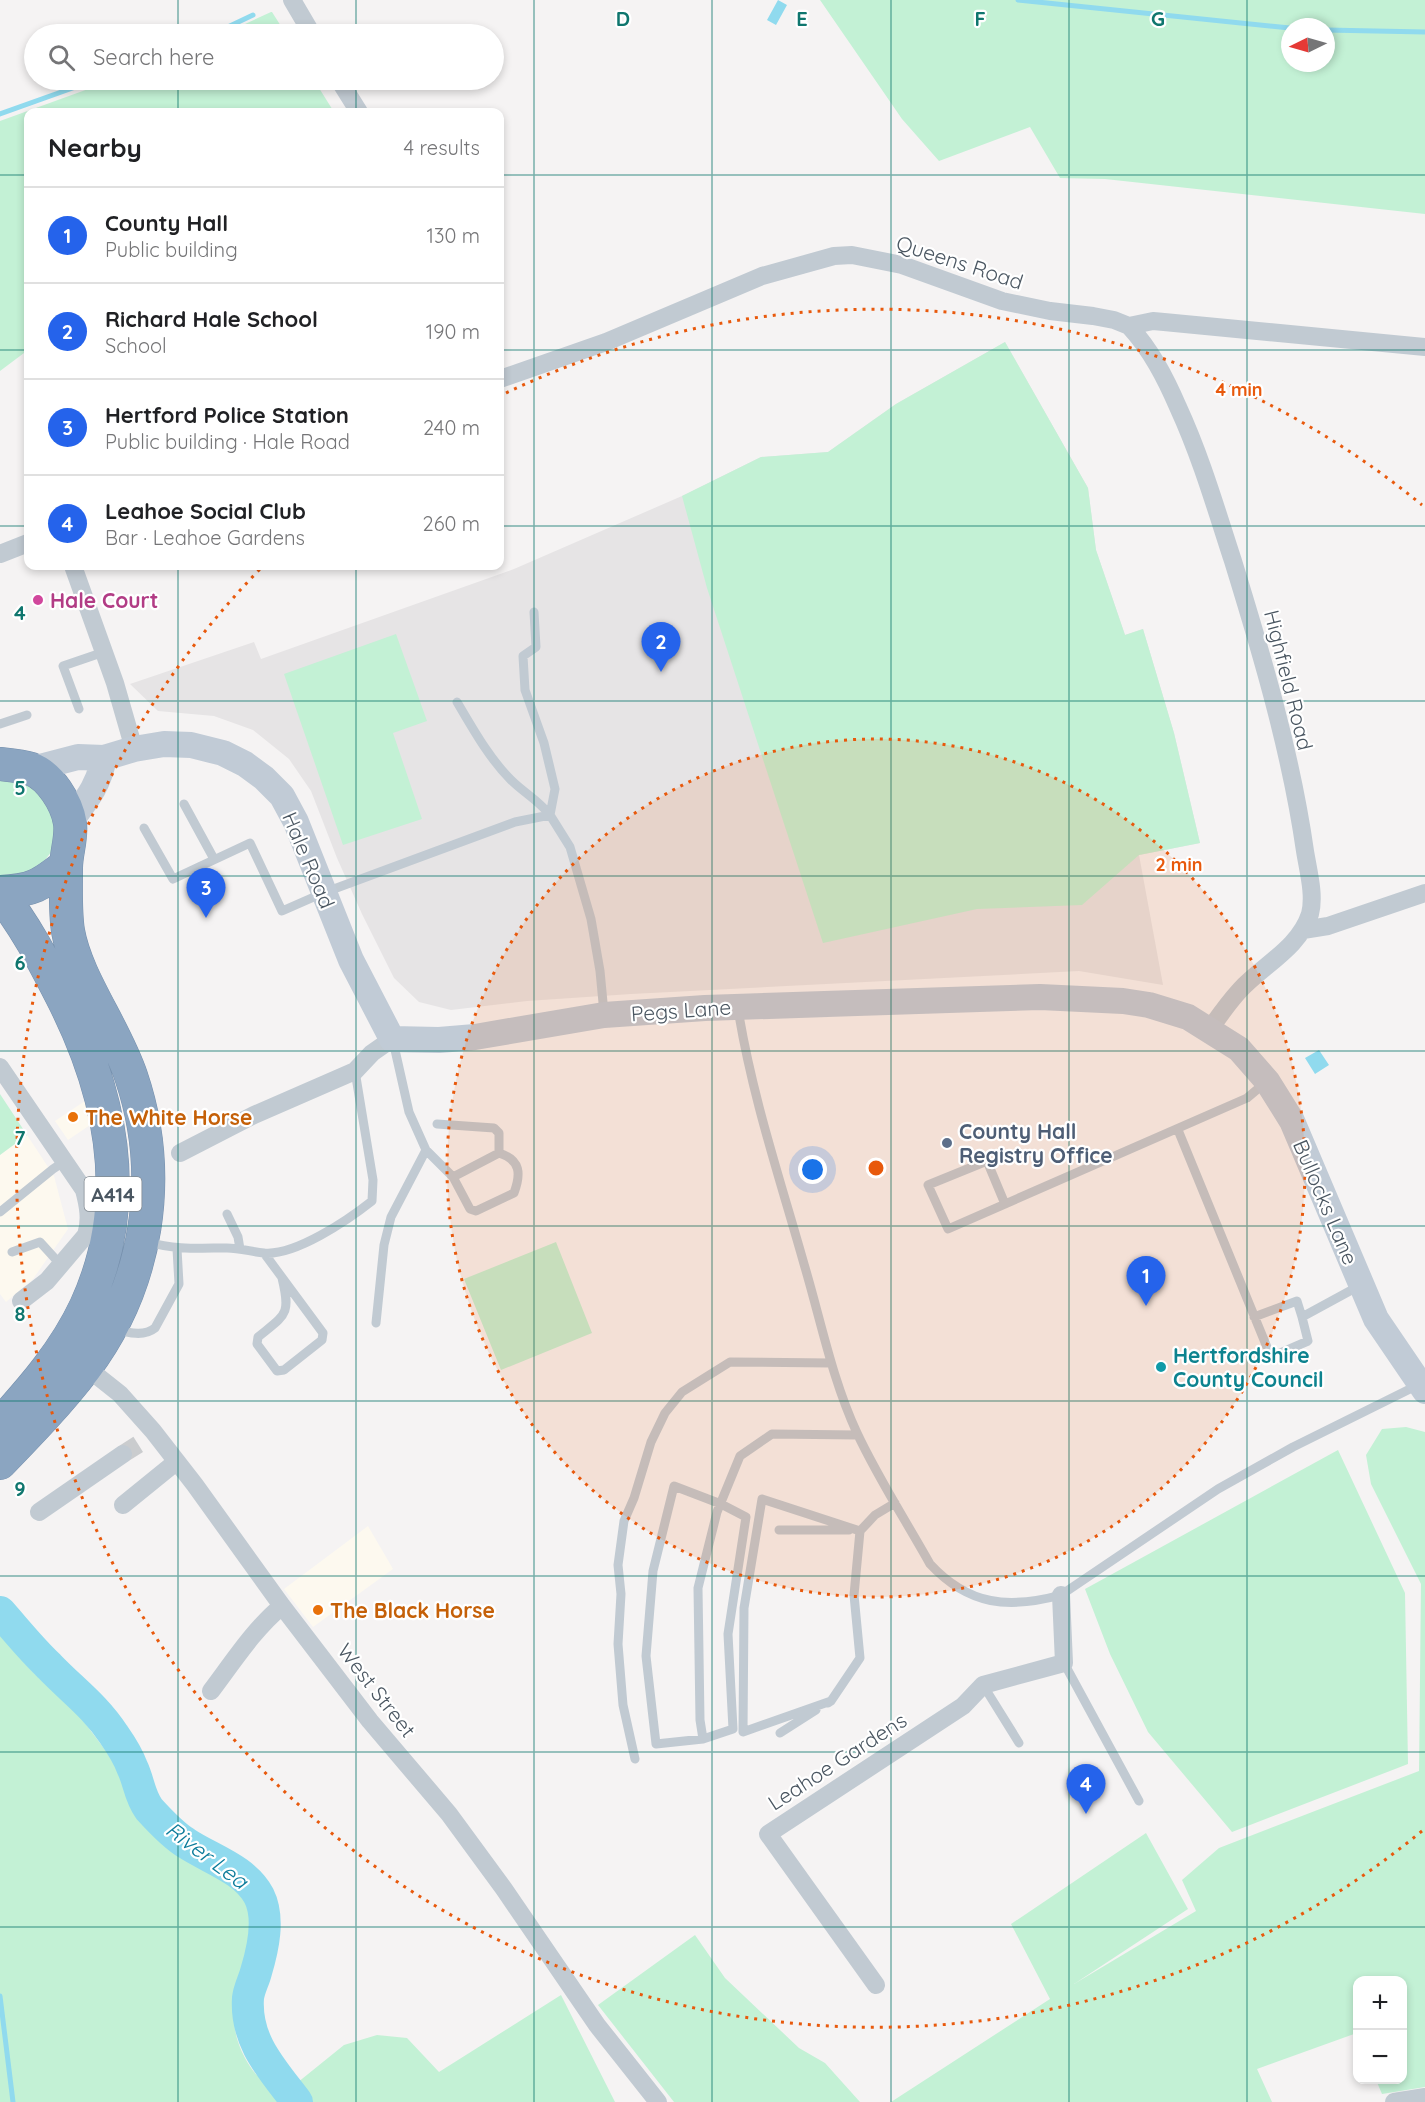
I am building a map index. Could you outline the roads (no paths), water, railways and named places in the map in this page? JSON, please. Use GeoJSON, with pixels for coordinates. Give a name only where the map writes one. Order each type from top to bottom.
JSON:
{"type":"FeatureCollection","features":[{"type":"Feature","properties":{"kind":"highway"},"geometry":{"type":"LineString","coordinates":[[0,764],[32,769],[49,782],[62,799],[70,822],[66,865],[39,885],[22,891],[0,893]]}},
{"type":"Feature","properties":{"kind":"highway","name":"A414"},"geometry":{"type":"LineString","coordinates":[[0,1463],[49,1412],[86,1367],[110,1327],[131,1284],[143,1241],[149,1190],[148,1157],[142,1116],[131,1076],[114,1033],[75,956],[68,933],[66,865]]}},
{"type":"Feature","properties":{"kind":"highway","name":"A414"},"geometry":{"type":"LineString","coordinates":[[0,893],[15,912],[35,946],[75,1023],[102,1098],[111,1139],[114,1173],[112,1211],[106,1247],[99,1274],[86,1306],[59,1353],[33,1389],[0,1424]]}},
{"type":"Feature","properties":{"kind":"main road","name":"Hale Road"},"geometry":{"type":"LineString","coordinates":[[32,769],[78,757],[104,758],[134,749],[164,744],[190,745],[223,753],[245,764],[264,778],[282,796],[296,822],[351,960],[392,1039]]}},
{"type":"Feature","properties":{"kind":"main road"},"geometry":{"type":"LineString","coordinates":[[70,822],[93,791],[100,777],[104,758]]}},
{"type":"Feature","properties":{"kind":"main road","name":"Pegs Lane"},"geometry":{"type":"LineString","coordinates":[[392,1039],[439,1040],[475,1037],[604,1015],[737,1007],[1040,997],[1099,999],[1149,1005],[1188,1017],[1210,1029]]}},
{"type":"Feature","properties":{"kind":"main road","name":"Bullocks Lane"},"geometry":{"type":"LineString","coordinates":[[1210,1029],[1239,1049],[1267,1081],[1292,1122],[1376,1319],[1423,1388]]}},
{"type":"Feature","properties":{"kind":"street"},"geometry":{"type":"LineString","coordinates":[[292,0],[306,24]]}},
{"type":"Feature","properties":{"kind":"street"},"geometry":{"type":"LineString","coordinates":[[345,90],[356,108]]}},
{"type":"Feature","properties":{"kind":"street","name":"Queens Road"},"geometry":{"type":"LineString","coordinates":[[504,378],[606,342],[762,276],[834,255],[878,259],[902,265],[1002,301],[1050,311],[1093,315],[1129,326],[1153,321],[1425,347]]}},
{"type":"Feature","properties":{"kind":"street","name":"Highfield Road"},"geometry":{"type":"LineString","coordinates":[[1129,326],[1156,361],[1179,408],[1215,501],[1250,614],[1301,821],[1311,890],[1310,912],[1303,930],[1284,951],[1241,989],[1210,1029]]}},
{"type":"Feature","properties":{"kind":"street"},"geometry":{"type":"LineString","coordinates":[[0,554],[24,545]]}},
{"type":"Feature","properties":{"kind":"street"},"geometry":{"type":"LineString","coordinates":[[74,570],[115,683],[134,749]]}},
{"type":"Feature","properties":{"kind":"street"},"geometry":{"type":"LineString","coordinates":[[1303,930],[1328,926],[1425,893]]}},
{"type":"Feature","properties":{"kind":"street"},"geometry":{"type":"LineString","coordinates":[[180,1153],[254,1115],[355,1071],[372,1053],[392,1039]]}},
{"type":"Feature","properties":{"kind":"street"},"geometry":{"type":"LineString","coordinates":[[0,1067],[84,1190],[88,1206],[86,1235],[47,1281],[21,1301]]}},
{"type":"Feature","properties":{"kind":"street","name":"West Street"},"geometry":{"type":"LineString","coordinates":[[86,1367],[120,1394],[148,1436],[177,1461],[282,1606],[370,1721],[449,1814],[504,1889],[597,2025],[658,2102]]}},
{"type":"Feature","properties":{"kind":"street"},"geometry":{"type":"LineString","coordinates":[[39,1512],[123,1454]]}},
{"type":"Feature","properties":{"kind":"street"},"geometry":{"type":"LineString","coordinates":[[123,1505],[177,1461]]}},
{"type":"Feature","properties":{"kind":"street"},"geometry":{"type":"LineString","coordinates":[[983,1685],[1064,1663],[1061,1595]]}},
{"type":"Feature","properties":{"kind":"street"},"geometry":{"type":"LineString","coordinates":[[211,1691],[259,1629],[282,1606]]}},
{"type":"Feature","properties":{"kind":"street","name":"Leahoe Gardens"},"geometry":{"type":"LineString","coordinates":[[876,1985],[768,1834],[963,1706],[983,1685]]}},
{"type":"Feature","properties":{"kind":"street"},"geometry":{"type":"LineString","coordinates":[[1394,2102],[1425,2097]]}},
{"type":"Feature","properties":{"kind":"lane"},"geometry":{"type":"LineString","coordinates":[[534,612],[536,647],[523,656],[525,690],[544,743],[555,789],[550,815]]}},
{"type":"Feature","properties":{"kind":"lane"},"geometry":{"type":"LineString","coordinates":[[79,709],[63,666],[104,652]]}},
{"type":"Feature","properties":{"kind":"lane"},"geometry":{"type":"LineString","coordinates":[[457,702],[483,745],[512,780],[540,802],[570,847],[591,919],[600,971],[604,1015]]}},
{"type":"Feature","properties":{"kind":"lane"},"geometry":{"type":"LineString","coordinates":[[0,724],[27,715]]}},
{"type":"Feature","properties":{"kind":"lane"},"geometry":{"type":"LineString","coordinates":[[184,804],[214,859]]}},
{"type":"Feature","properties":{"kind":"lane"},"geometry":{"type":"LineString","coordinates":[[144,828],[172,879],[250,843],[282,911],[323,893],[515,822],[550,815]]}},
{"type":"Feature","properties":{"kind":"lane"},"geometry":{"type":"LineString","coordinates":[[737,1007],[755,1099],[820,1318],[830,1363],[857,1435],[930,1564],[942,1578],[959,1590],[977,1598],[1006,1603],[1031,1603],[1061,1595],[1218,1489],[1293,1447],[1423,1388]]}},
{"type":"Feature","properties":{"kind":"lane"},"geometry":{"type":"LineString","coordinates":[[392,1039],[409,1112],[426,1150],[453,1177],[470,1209],[476,1210],[514,1193],[519,1180],[518,1168],[510,1156],[499,1153],[453,1177]]}},
{"type":"Feature","properties":{"kind":"lane"},"geometry":{"type":"LineString","coordinates":[[143,1241],[177,1249],[240,1249],[264,1253],[294,1248],[348,1220],[372,1201],[373,1180],[355,1071]]}},
{"type":"Feature","properties":{"kind":"lane"},"geometry":{"type":"LineString","coordinates":[[1005,1204],[987,1161],[928,1185],[948,1229],[1247,1098],[1267,1081]]}},
{"type":"Feature","properties":{"kind":"lane"},"geometry":{"type":"LineString","coordinates":[[437,1124],[494,1128],[499,1132],[499,1153]]}},
{"type":"Feature","properties":{"kind":"lane"},"geometry":{"type":"LineString","coordinates":[[1178,1130],[1254,1317],[1271,1357],[1308,1341],[1297,1301],[1254,1317]]}},
{"type":"Feature","properties":{"kind":"lane"},"geometry":{"type":"LineString","coordinates":[[376,1323],[384,1245],[391,1217],[426,1150]]}},
{"type":"Feature","properties":{"kind":"lane"},"geometry":{"type":"LineString","coordinates":[[0,1212],[53,1168],[65,1161]]}},
{"type":"Feature","properties":{"kind":"lane"},"geometry":{"type":"LineString","coordinates":[[227,1215],[238,1237],[240,1249]]}},
{"type":"Feature","properties":{"kind":"lane"},"geometry":{"type":"LineString","coordinates":[[12,1252],[40,1242],[60,1264]]}},
{"type":"Feature","properties":{"kind":"lane"},"geometry":{"type":"LineString","coordinates":[[110,1327],[141,1333],[150,1332],[155,1328],[179,1284],[177,1249]]}},
{"type":"Feature","properties":{"kind":"lane"},"geometry":{"type":"LineString","coordinates":[[264,1253],[323,1333],[322,1340],[284,1370],[278,1371],[257,1344],[258,1337],[283,1317],[287,1310],[282,1278]]}},
{"type":"Feature","properties":{"kind":"lane"},"geometry":{"type":"LineString","coordinates":[[1302,1317],[1361,1285]]}},
{"type":"Feature","properties":{"kind":"lane"},"geometry":{"type":"LineString","coordinates":[[635,1759],[623,1705],[618,1644],[621,1594],[618,1565],[624,1521],[634,1498],[651,1442],[664,1413],[682,1392],[730,1362],[830,1363]]}},
{"type":"Feature","properties":{"kind":"lane"},"geometry":{"type":"LineString","coordinates":[[703,1739],[700,1720],[698,1588],[721,1504],[740,1456],[772,1434],[857,1435]]}},
{"type":"Feature","properties":{"kind":"lane"},"geometry":{"type":"LineString","coordinates":[[674,1486],[721,1504],[746,1517],[728,1634],[733,1729],[703,1739],[656,1744],[646,1656],[652,1571],[674,1486]]}},
{"type":"Feature","properties":{"kind":"lane"},"geometry":{"type":"LineString","coordinates":[[831,1701],[743,1732],[744,1608],[762,1499],[860,1530]]}},
{"type":"Feature","properties":{"kind":"lane"},"geometry":{"type":"LineString","coordinates":[[780,1733],[831,1701],[860,1658],[854,1595],[860,1530],[875,1515],[895,1503]]}},
{"type":"Feature","properties":{"kind":"lane"},"geometry":{"type":"LineString","coordinates":[[779,1530],[860,1530]]}},
{"type":"Feature","properties":{"kind":"lane"},"geometry":{"type":"LineString","coordinates":[[1064,1663],[1138,1801]]}},
{"type":"Feature","properties":{"kind":"lane"},"geometry":{"type":"LineString","coordinates":[[983,1685],[1019,1743]]}},
{"type":"Feature","properties":{"kind":"water"},"geometry":{"type":"Polygon","coordinates":[[[778,0],[787,5],[776,25],[767,20],[778,0]]]}},
{"type":"Feature","properties":{"kind":"water"},"geometry":{"type":"Polygon","coordinates":[[[1319,1050],[1329,1065],[1315,1074],[1305,1058],[1319,1050]]]}},
{"type":"Feature","properties":{"kind":"waterway"},"geometry":{"type":"LineString","coordinates":[[1018,0],[1281,27]]}},
{"type":"Feature","properties":{"kind":"waterway"},"geometry":{"type":"LineString","coordinates":[[234,24],[253,15]]}},
{"type":"Feature","properties":{"kind":"waterway"},"geometry":{"type":"LineString","coordinates":[[1335,30],[1425,32]]}},
{"type":"Feature","properties":{"kind":"waterway"},"geometry":{"type":"LineString","coordinates":[[0,114],[67,90]]}},
{"type":"Feature","properties":{"kind":"waterway","name":"River Lea"},"geometry":{"type":"LineString","coordinates":[[0,1612],[36,1653],[107,1725],[128,1759],[149,1809],[181,1840],[226,1865],[245,1879],[259,1896],[265,1924],[259,1963],[248,1998],[248,2014],[262,2054],[297,2102]]}},
{"type":"Feature","properties":{"kind":"waterway"},"geometry":{"type":"LineString","coordinates":[[0,1996],[13,2102]]}},
{"type":"Feature","properties":{"kind":"tunnel"},"geometry":{"type":"LineString","coordinates":[[123,1454],[142,1442]]}},
{"type":"Feature","properties":{"kind":"place","name":"Hale Court"},"geometry":{"type":"Point","coordinates":[38,600]}},
{"type":"Feature","properties":{"kind":"place","name":"Richard Hale School"},"geometry":{"type":"Point","coordinates":[661,672]}},
{"type":"Feature","properties":{"kind":"place","name":"Hertford Police Station"},"geometry":{"type":"Point","coordinates":[206,918]}},
{"type":"Feature","properties":{"kind":"place","name":"The White Horse"},"geometry":{"type":"Point","coordinates":[73,1117]}},
{"type":"Feature","properties":{"kind":"place","name":"County Hall Registry Office"},"geometry":{"type":"Point","coordinates":[947,1143]}},
{"type":"Feature","properties":{"kind":"place","name":"County Hall"},"geometry":{"type":"Point","coordinates":[1146,1306]}},
{"type":"Feature","properties":{"kind":"place","name":"Hertfordshire County Council"},"geometry":{"type":"Point","coordinates":[1161,1367]}},
{"type":"Feature","properties":{"kind":"place","name":"The Black Horse"},"geometry":{"type":"Point","coordinates":[318,1610]}},
{"type":"Feature","properties":{"kind":"place","name":"Leahoe Social Club"},"geometry":{"type":"Point","coordinates":[1086,1814]}}]}
